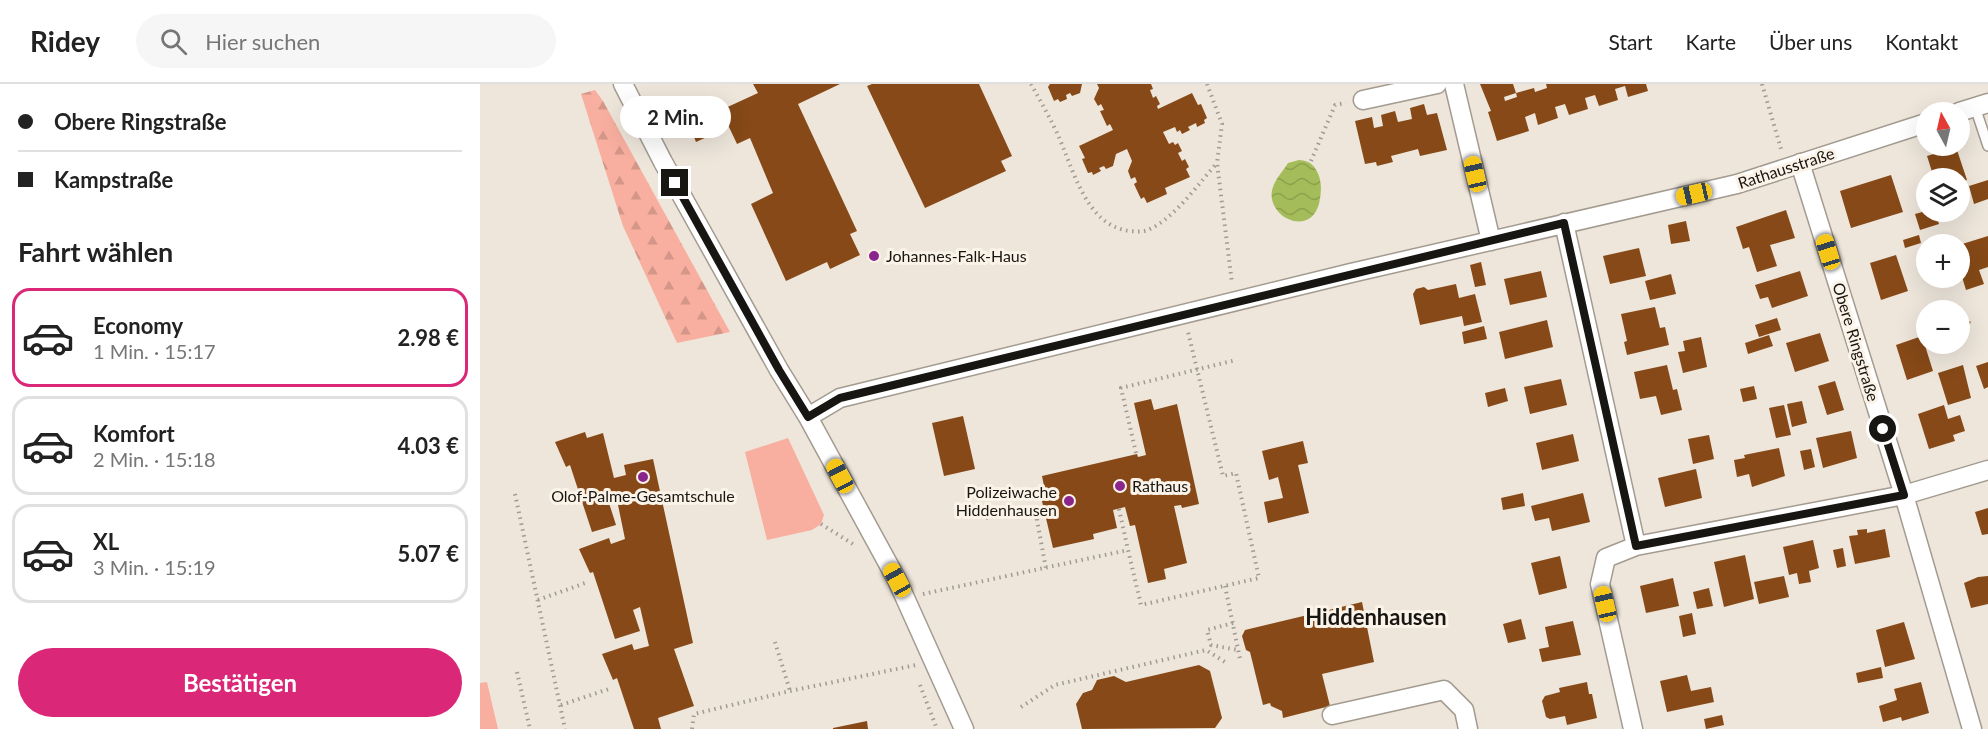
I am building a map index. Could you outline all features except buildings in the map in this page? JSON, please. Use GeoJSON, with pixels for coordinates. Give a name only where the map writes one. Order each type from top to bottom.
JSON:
{"type":"FeatureCollection","features":[{"type":"Feature","properties":{"kind":"street"},"geometry":{"type":"LineString","coordinates":[[623,84],[663,162],[779,370],[808,417],[906,597],[964,729]]}},
{"type":"Feature","properties":{"kind":"street"},"geometry":{"type":"LineString","coordinates":[[1363,100],[1437,84]]}},
{"type":"Feature","properties":{"kind":"street"},"geometry":{"type":"LineString","coordinates":[[1454,84],[1491,241]]}},
{"type":"Feature","properties":{"kind":"street","name":"Rathausstraße"},"geometry":{"type":"LineString","coordinates":[[808,417],[840,398],[1564,223],[1737,184],[1916,126]]}},
{"type":"Feature","properties":{"kind":"street","name":"Obere Ringstraße"},"geometry":{"type":"LineString","coordinates":[[1793,165],[1904,495],[1972,729]]}},
{"type":"Feature","properties":{"kind":"street"},"geometry":{"type":"LineString","coordinates":[[1564,223],[1636,546]]}},
{"type":"Feature","properties":{"kind":"street"},"geometry":{"type":"LineString","coordinates":[[1633,729],[1600,584],[1606,558],[1636,546],[1904,495],[1988,470]]}},
{"type":"Feature","properties":{"kind":"street"},"geometry":{"type":"LineString","coordinates":[[1332,715],[1444,690],[1464,710],[1468,729]]}},
{"type":"Feature","properties":{"kind":"lane"},"geometry":{"type":"LineString","coordinates":[[1974,108],[1988,146]]}},
{"type":"Feature","properties":{"kind":"path"},"geometry":{"type":"LineString","coordinates":[[1031,84],[1057,132],[1088,202],[1108,223],[1122,230],[1141,232],[1154,227],[1177,208],[1217,162]]}},
{"type":"Feature","properties":{"kind":"path"},"geometry":{"type":"LineString","coordinates":[[1207,84],[1222,124],[1217,162],[1234,302]]}},
{"type":"Feature","properties":{"kind":"path"},"geometry":{"type":"LineString","coordinates":[[1762,84],[1793,165]]}},
{"type":"Feature","properties":{"kind":"path"},"geometry":{"type":"LineString","coordinates":[[1311,161],[1335,105],[1363,100]]}},
{"type":"Feature","properties":{"kind":"path"},"geometry":{"type":"LineString","coordinates":[[1119,509],[1141,605],[1259,578],[1236,473],[1223,476],[1184,314]]}},
{"type":"Feature","properties":{"kind":"path"},"geometry":{"type":"LineString","coordinates":[[1136,453],[1121,388],[1236,360]]}},
{"type":"Feature","properties":{"kind":"path"},"geometry":{"type":"LineString","coordinates":[[515,494],[566,729]]}},
{"type":"Feature","properties":{"kind":"path"},"geometry":{"type":"LineString","coordinates":[[986,519],[1044,508]]}},
{"type":"Feature","properties":{"kind":"path"},"geometry":{"type":"LineString","coordinates":[[1035,509],[1046,569]]}},
{"type":"Feature","properties":{"kind":"path"},"geometry":{"type":"LineString","coordinates":[[821,524],[853,544]]}},
{"type":"Feature","properties":{"kind":"path"},"geometry":{"type":"LineString","coordinates":[[848,534],[858,554]]}},
{"type":"Feature","properties":{"kind":"path"},"geometry":{"type":"LineString","coordinates":[[853,544],[872,536]]}},
{"type":"Feature","properties":{"kind":"path"},"geometry":{"type":"LineString","coordinates":[[906,597],[1128,550]]}},
{"type":"Feature","properties":{"kind":"path"},"geometry":{"type":"LineString","coordinates":[[538,600],[588,582]]}},
{"type":"Feature","properties":{"kind":"path"},"geometry":{"type":"LineString","coordinates":[[1225,586],[1240,659]]}},
{"type":"Feature","properties":{"kind":"path"},"geometry":{"type":"LineString","coordinates":[[1233,623],[1207,630],[1211,645],[1238,650]]}},
{"type":"Feature","properties":{"kind":"path"},"geometry":{"type":"LineString","coordinates":[[775,642],[790,691]]}},
{"type":"Feature","properties":{"kind":"path"},"geometry":{"type":"LineString","coordinates":[[1021,707],[1055,685],[1206,650],[1225,662]]}},
{"type":"Feature","properties":{"kind":"path"},"geometry":{"type":"LineString","coordinates":[[907,655],[937,729]]}},
{"type":"Feature","properties":{"kind":"path"},"geometry":{"type":"LineString","coordinates":[[692,729],[694,714],[934,661]]}},
{"type":"Feature","properties":{"kind":"path"},"geometry":{"type":"LineString","coordinates":[[517,672],[530,729]]}},
{"type":"Feature","properties":{"kind":"path"},"geometry":{"type":"LineString","coordinates":[[561,705],[612,688]]}},
{"type":"Feature","properties":{"kind":"green space"},"geometry":{"type":"Polygon","coordinates":[[[595,90],[730,332],[677,343],[623,226],[581,94],[595,90]]]}},
{"type":"Feature","properties":{"kind":"green space"},"geometry":{"type":"Polygon","coordinates":[[[788,438],[824,515],[821,524],[812,530],[767,540],[745,452],[788,438]]]}},
{"type":"Feature","properties":{"kind":"green space"},"geometry":{"type":"Polygon","coordinates":[[[487,682],[498,729],[480,729],[480,683],[487,682]]]}},
{"type":"Feature","properties":{"kind":"water"},"geometry":{"type":"Polygon","coordinates":[[[1299,160],[1310,163],[1314,167],[1319,176],[1321,190],[1319,204],[1314,214],[1306,220],[1297,221],[1281,214],[1272,197],[1274,184],[1288,163],[1299,160]]]}},
{"type":"Feature","properties":{"kind":"place","name":"Johannes-Falk-Haus"},"geometry":{"type":"Point","coordinates":[874,256]}},
{"type":"Feature","properties":{"kind":"place","name":"Olof-Palme-Gesamtschule"},"geometry":{"type":"Point","coordinates":[643,477]}},
{"type":"Feature","properties":{"kind":"place","name":"Rathaus"},"geometry":{"type":"Point","coordinates":[1120,486]}},
{"type":"Feature","properties":{"kind":"place","name":"Polizeiwache Hiddenhausen"},"geometry":{"type":"Point","coordinates":[1069,501]}},
{"type":"Feature","properties":{"kind":"district","name":"Hiddenhausen"},"geometry":{"type":"Point","coordinates":[1376,617]}},
{"type":"Feature","properties":{"kind":"route"},"geometry":{"type":"LineString","coordinates":[[675,183],[779,370],[808,417],[840,398],[1564,223],[1636,546],[1904,495],[1883,429]]}}]}
